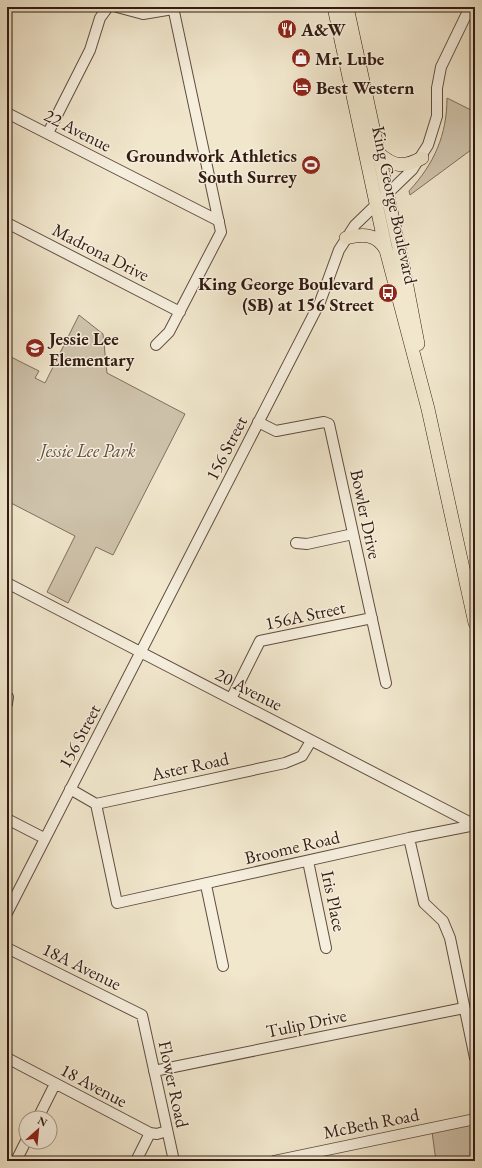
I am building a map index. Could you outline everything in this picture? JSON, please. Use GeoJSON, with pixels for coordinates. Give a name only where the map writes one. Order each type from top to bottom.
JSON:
{"type":"FeatureCollection","features":[{"type":"Feature","properties":{"kind":"main road","name":"King George Boulevard"},"geometry":{"type":"LineString","coordinates":[[334,7],[386,250],[417,373],[428,409]]}},
{"type":"Feature","properties":{"kind":"main road","name":"King George Boulevard"},"geometry":{"type":"LineString","coordinates":[[347,7],[408,290],[428,409],[475,623]]}},
{"type":"Feature","properties":{"kind":"main road"},"geometry":{"type":"LineString","coordinates":[[338,26],[345,35],[352,62],[360,67]]}},
{"type":"Feature","properties":{"kind":"main road"},"geometry":{"type":"LineString","coordinates":[[378,153],[388,162],[394,164],[409,164],[422,158]]}},
{"type":"Feature","properties":{"kind":"main road"},"geometry":{"type":"LineString","coordinates":[[346,238],[358,235],[368,235],[378,239],[386,250]]}},
{"type":"Feature","properties":{"kind":"street"},"geometry":{"type":"LineString","coordinates":[[48,134],[90,50],[100,18],[108,7]]}},
{"type":"Feature","properties":{"kind":"street"},"geometry":{"type":"LineString","coordinates":[[117,7],[143,14],[173,8],[221,232],[169,332],[156,345]]}},
{"type":"Feature","properties":{"kind":"street","name":"156 Street"},"geometry":{"type":"LineString","coordinates":[[7,913],[44,838],[320,302],[329,281],[339,250],[355,225],[387,195],[422,158],[434,131],[437,116],[437,88],[440,67],[470,7]]}},
{"type":"Feature","properties":{"kind":"street","name":"22 Avenue"},"geometry":{"type":"LineString","coordinates":[[7,112],[219,221]]}},
{"type":"Feature","properties":{"kind":"street","name":"Madrona Drive"},"geometry":{"type":"LineString","coordinates":[[7,223],[180,312]]}},
{"type":"Feature","properties":{"kind":"street","name":"Bowler Drive"},"geometry":{"type":"LineString","coordinates":[[258,422],[276,431],[324,422],[329,424],[386,683]]}},
{"type":"Feature","properties":{"kind":"street"},"geometry":{"type":"LineString","coordinates":[[296,544],[308,544],[353,534]]}},
{"type":"Feature","properties":{"kind":"street","name":"20 Avenue"},"geometry":{"type":"LineString","coordinates":[[7,583],[475,825]]}},
{"type":"Feature","properties":{"kind":"street","name":"156A Street"},"geometry":{"type":"LineString","coordinates":[[231,699],[260,641],[372,618]]}},
{"type":"Feature","properties":{"kind":"street","name":"Aster Road"},"geometry":{"type":"LineString","coordinates":[[96,804],[285,763],[302,756],[311,740]]}},
{"type":"Feature","properties":{"kind":"street"},"geometry":{"type":"LineString","coordinates":[[70,789],[96,804]]}},
{"type":"Feature","properties":{"kind":"street","name":"Broome Road"},"geometry":{"type":"LineString","coordinates":[[96,804],[117,903],[206,885],[409,838],[475,825]]}},
{"type":"Feature","properties":{"kind":"street"},"geometry":{"type":"LineString","coordinates":[[7,819],[44,838]]}},
{"type":"Feature","properties":{"kind":"street"},"geometry":{"type":"LineString","coordinates":[[409,838],[424,904],[444,921],[450,938],[475,1058]]}},
{"type":"Feature","properties":{"kind":"street","name":"Iris Place"},"geometry":{"type":"LineString","coordinates":[[308,861],[326,948]]}},
{"type":"Feature","properties":{"kind":"street"},"geometry":{"type":"LineString","coordinates":[[206,885],[223,966]]}},
{"type":"Feature","properties":{"kind":"street","name":"18A Avenue"},"geometry":{"type":"LineString","coordinates":[[7,948],[142,1015]]}},
{"type":"Feature","properties":{"kind":"street","name":"Tulip Drive"},"geometry":{"type":"LineString","coordinates":[[154,1071],[464,1008]]}},
{"type":"Feature","properties":{"kind":"street","name":"Flower Road"},"geometry":{"type":"LineString","coordinates":[[142,1015],[174,1161]]}},
{"type":"Feature","properties":{"kind":"street","name":"18 Avenue"},"geometry":{"type":"LineString","coordinates":[[7,1058],[150,1133]]}},
{"type":"Feature","properties":{"kind":"street"},"geometry":{"type":"LineString","coordinates":[[42,1110],[55,1084]]}},
{"type":"Feature","properties":{"kind":"street","name":"McBeth Road"},"geometry":{"type":"LineString","coordinates":[[274,1161],[475,1119]]}},
{"type":"Feature","properties":{"kind":"street"},"geometry":{"type":"LineString","coordinates":[[136,1161],[150,1133],[157,1134],[167,1131]]}},
{"type":"Feature","properties":{"kind":"street"},"geometry":{"type":"LineString","coordinates":[[16,1161],[22,1150]]}},
{"type":"Feature","properties":{"kind":"green space"},"geometry":{"type":"Polygon","coordinates":[[[447,98],[475,112],[475,147],[410,195],[409,191],[418,181],[432,159],[442,137],[445,124],[447,98]]]}},
{"type":"Feature","properties":{"kind":"green space","name":"Jessie Lee Park"},"geometry":{"type":"Polygon","coordinates":[[[79,315],[103,334],[107,373],[185,414],[113,555],[96,547],[68,603],[47,592],[75,536],[7,501],[7,355],[39,371],[35,378],[45,383],[79,315]]]}},
{"type":"Feature","properties":{"kind":"green space"},"geometry":{"type":"Polygon","coordinates":[[[475,1123],[475,1161],[436,1161],[432,1132],[475,1123]]]}},
{"type":"Feature","properties":{"kind":"place","name":"A&W"},"geometry":{"type":"Point","coordinates":[287,29]}},
{"type":"Feature","properties":{"kind":"place","name":"Mr. Lube"},"geometry":{"type":"Point","coordinates":[301,58]}},
{"type":"Feature","properties":{"kind":"place","name":"Best Western"},"geometry":{"type":"Point","coordinates":[302,87]}},
{"type":"Feature","properties":{"kind":"place","name":"Groundwork Athletics South Surrey"},"geometry":{"type":"Point","coordinates":[311,165]}},
{"type":"Feature","properties":{"kind":"place","name":"King George Boulevard (SB) at 156 Street"},"geometry":{"type":"Point","coordinates":[388,293]}},
{"type":"Feature","properties":{"kind":"place","name":"Jessie Lee Elementary"},"geometry":{"type":"Point","coordinates":[35,348]}}]}
